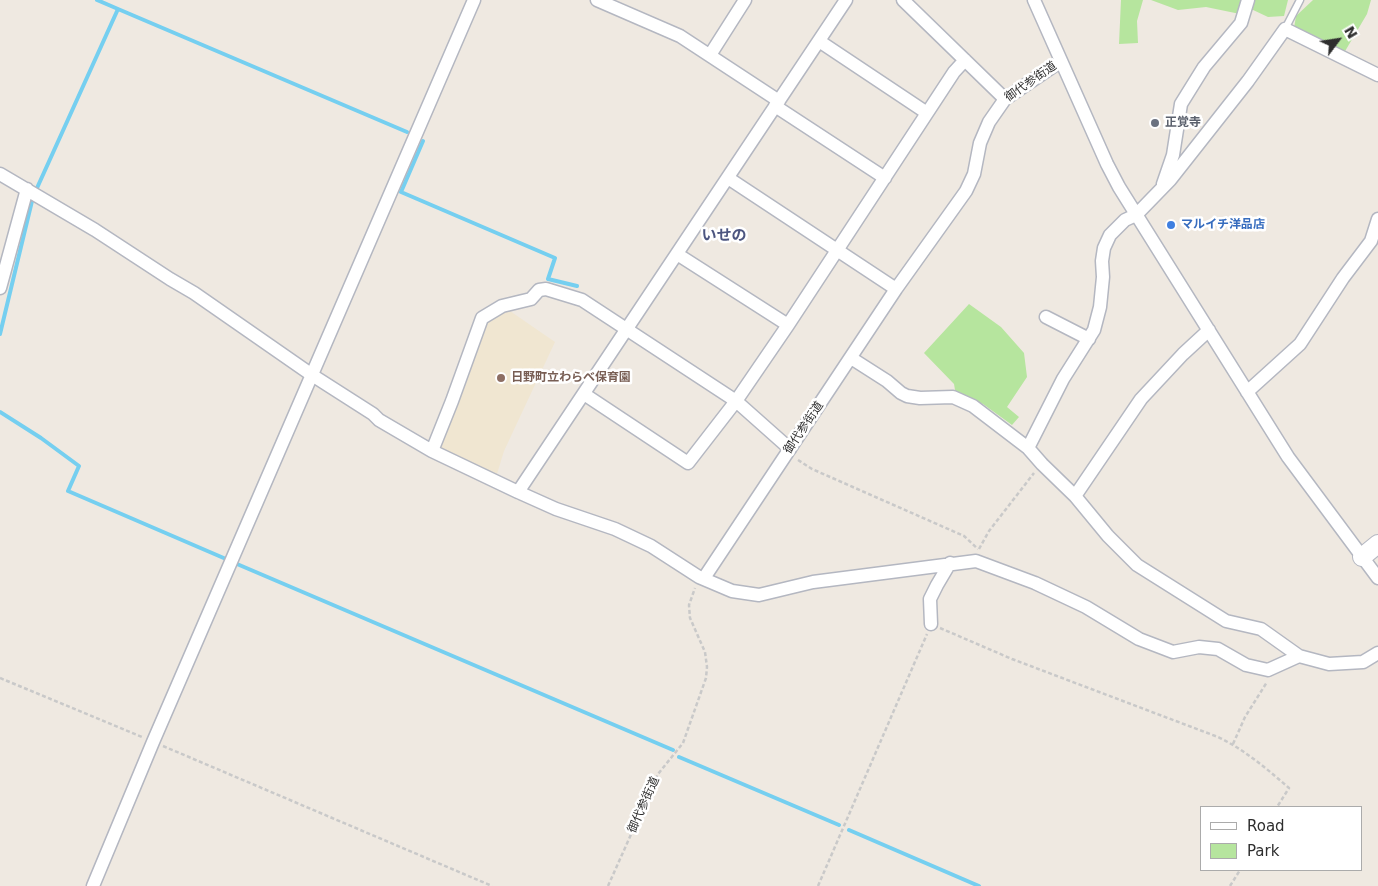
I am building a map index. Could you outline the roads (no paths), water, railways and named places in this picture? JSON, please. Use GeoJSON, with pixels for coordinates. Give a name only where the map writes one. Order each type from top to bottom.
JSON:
{"type":"FeatureCollection","features":[{"type":"Feature","properties":{"kind":"street"},"geometry":{"type":"LineString","coordinates":[[94,886],[153,742],[474,0]]}},
{"type":"Feature","properties":{"kind":"street"},"geometry":{"type":"LineString","coordinates":[[597,0],[680,36],[885,178]]}},
{"type":"Feature","properties":{"kind":"street"},"geometry":{"type":"LineString","coordinates":[[710,55],[745,0]]}},
{"type":"Feature","properties":{"kind":"street"},"geometry":{"type":"LineString","coordinates":[[518,492],[846,0]]}},
{"type":"Feature","properties":{"kind":"street"},"geometry":{"type":"LineString","coordinates":[[903,0],[1005,99]]}},
{"type":"Feature","properties":{"kind":"street","name":"御代参街道"},"geometry":{"type":"LineString","coordinates":[[702,578],[896,289],[966,191],[974,174],[980,143],[989,122],[1005,99],[1061,61],[1034,0]]}},
{"type":"Feature","properties":{"kind":"street"},"geometry":{"type":"LineString","coordinates":[[1161,191],[1173,156],[1181,104],[1204,67],[1241,23],[1248,0]]}},
{"type":"Feature","properties":{"kind":"street"},"geometry":{"type":"LineString","coordinates":[[1028,448],[1064,379],[1094,330],[1100,307],[1104,248],[1110,235],[1125,220],[1136,215],[1161,191],[1248,80],[1285,29],[1378,75]]}},
{"type":"Feature","properties":{"kind":"street"},"geometry":{"type":"LineString","coordinates":[[819,42],[927,113]]}},
{"type":"Feature","properties":{"kind":"street"},"geometry":{"type":"LineString","coordinates":[[584,394],[688,463],[736,402],[954,72],[964,60]]}},
{"type":"Feature","properties":{"kind":"street"},"geometry":{"type":"LineString","coordinates":[[1061,61],[1107,164],[1136,215],[1288,457],[1378,578]]}},
{"type":"Feature","properties":{"kind":"street"},"geometry":{"type":"LineString","coordinates":[[0,174],[95,230],[194,293],[312,375],[373,414],[379,420],[432,451],[556,509],[624,533],[650,546],[702,578],[732,591],[759,595],[813,582],[950,563],[977,555],[1086,607],[1139,639],[1173,652],[1199,647],[1218,649],[1246,665],[1268,670],[1299,656]]}},
{"type":"Feature","properties":{"kind":"street"},"geometry":{"type":"LineString","coordinates":[[728,178],[896,289]]}},
{"type":"Feature","properties":{"kind":"street"},"geometry":{"type":"LineString","coordinates":[[0,288],[27,189]]}},
{"type":"Feature","properties":{"kind":"street"},"geometry":{"type":"LineString","coordinates":[[1247,392],[1300,344],[1343,278],[1371,241],[1378,220]]}},
{"type":"Feature","properties":{"kind":"street"},"geometry":{"type":"LineString","coordinates":[[677,254],[788,325]]}},
{"type":"Feature","properties":{"kind":"street"},"geometry":{"type":"LineString","coordinates":[[432,451],[482,318],[502,306],[532,299],[539,290],[546,289],[582,300],[736,402],[790,449]]}},
{"type":"Feature","properties":{"kind":"street"},"geometry":{"type":"LineString","coordinates":[[1046,317],[1089,339]]}},
{"type":"Feature","properties":{"kind":"street"},"geometry":{"type":"LineString","coordinates":[[1075,496],[1141,399],[1183,354],[1209,330]]}},
{"type":"Feature","properties":{"kind":"street"},"geometry":{"type":"LineString","coordinates":[[851,358],[886,381],[901,394],[920,398],[954,397],[973,406],[1028,448],[1075,496],[1108,536],[1137,565],[1226,621],[1261,629],[1299,656],[1330,664],[1363,662],[1378,653]]}},
{"type":"Feature","properties":{"kind":"street"},"geometry":{"type":"LineString","coordinates":[[1362,557],[1378,544]]}},
{"type":"Feature","properties":{"kind":"street"},"geometry":{"type":"LineString","coordinates":[[931,624],[930,599],[950,563]]}},
{"type":"Feature","properties":{"kind":"lane"},"geometry":{"type":"LineString","coordinates":[[1285,29],[1300,0]]}},
{"type":"Feature","properties":{"kind":"waterway"},"geometry":{"type":"LineString","coordinates":[[37,188],[118,9],[97,0]]}},
{"type":"Feature","properties":{"kind":"waterway"},"geometry":{"type":"LineString","coordinates":[[118,9],[407,132]]}},
{"type":"Feature","properties":{"kind":"waterway"},"geometry":{"type":"LineString","coordinates":[[423,141],[401,192],[555,258],[548,279],[577,286]]}},
{"type":"Feature","properties":{"kind":"waterway"},"geometry":{"type":"LineString","coordinates":[[0,334],[32,201]]}},
{"type":"Feature","properties":{"kind":"waterway"},"geometry":{"type":"LineString","coordinates":[[0,412],[41,438],[79,466],[68,491],[226,559]]}},
{"type":"Feature","properties":{"kind":"waterway"},"geometry":{"type":"LineString","coordinates":[[237,564],[673,750]]}},
{"type":"Feature","properties":{"kind":"waterway"},"geometry":{"type":"LineString","coordinates":[[679,757],[839,825]]}},
{"type":"Feature","properties":{"kind":"waterway"},"geometry":{"type":"LineString","coordinates":[[849,830],[979,886]]}},
{"type":"Feature","properties":{"kind":"place","name":"正覚寺"},"geometry":{"type":"Point","coordinates":[1155,123]}},
{"type":"Feature","properties":{"kind":"place","name":"マルイチ洋品店"},"geometry":{"type":"Point","coordinates":[1171,225]}},
{"type":"Feature","properties":{"kind":"place","name":"日野町立わらべ保育園"},"geometry":{"type":"Point","coordinates":[501,378]}},
{"type":"Feature","properties":{"kind":"district","name":"いせの"},"geometry":{"type":"Point","coordinates":[724,236]}}]}
